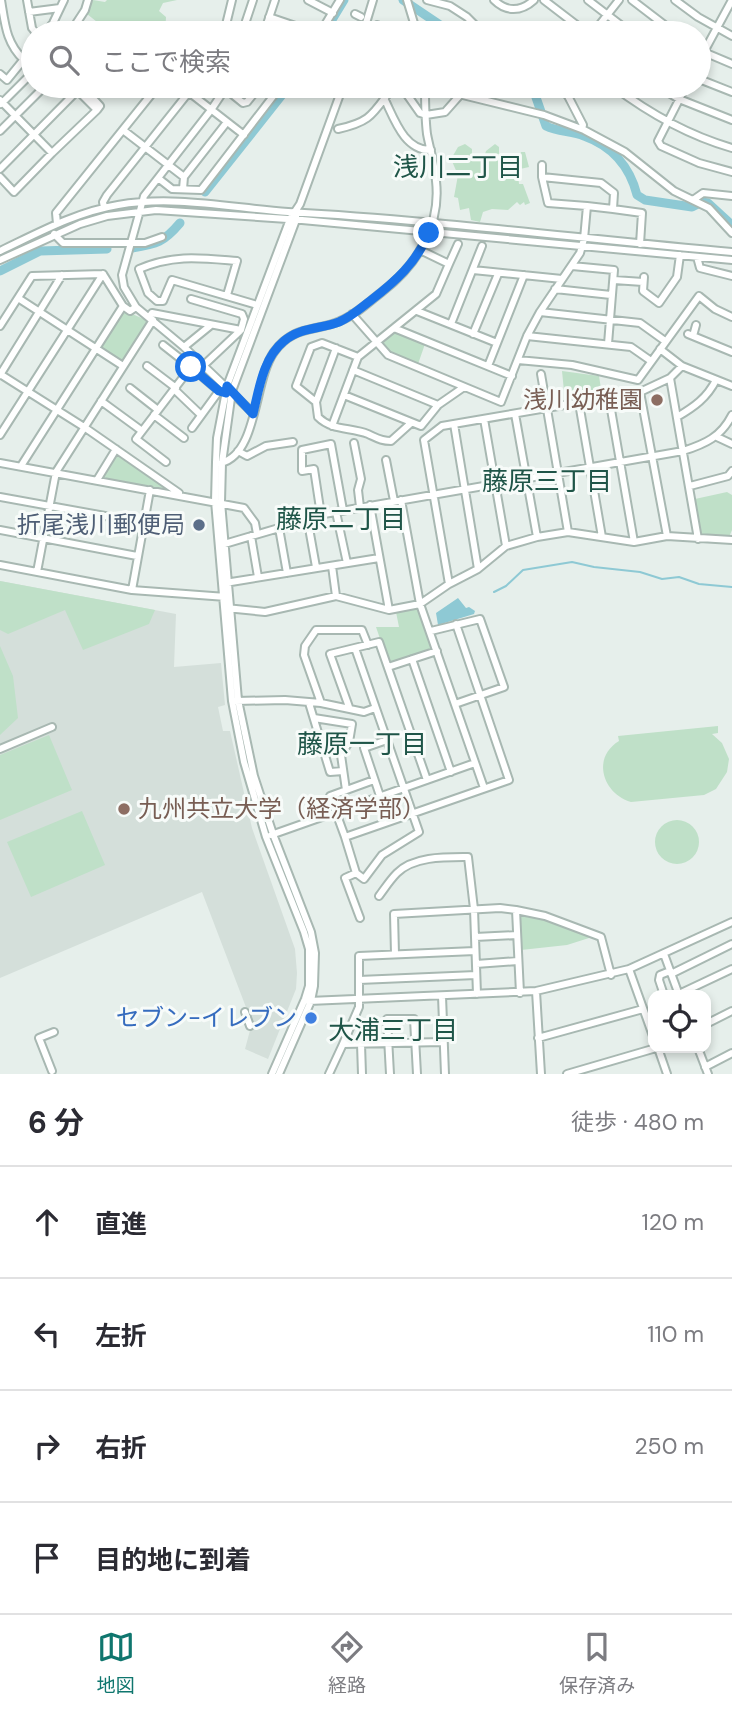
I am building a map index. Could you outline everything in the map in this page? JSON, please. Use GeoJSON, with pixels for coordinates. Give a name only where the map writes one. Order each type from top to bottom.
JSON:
{"type":"FeatureCollection","features":[{"type":"Feature","properties":{"kind":"street"},"geometry":{"type":"LineString","coordinates":[[1,0],[7,38],[13,50],[21,57]]}},
{"type":"Feature","properties":{"kind":"street"},"geometry":{"type":"LineString","coordinates":[[27,0],[31,21]]}},
{"type":"Feature","properties":{"kind":"street"},"geometry":{"type":"LineString","coordinates":[[53,21],[64,0]]}},
{"type":"Feature","properties":{"kind":"street"},"geometry":{"type":"LineString","coordinates":[[78,21],[88,0]]}},
{"type":"Feature","properties":{"kind":"street"},"geometry":{"type":"LineString","coordinates":[[228,21],[232,0]]}},
{"type":"Feature","properties":{"kind":"street"},"geometry":{"type":"LineString","coordinates":[[246,21],[253,0]]}},
{"type":"Feature","properties":{"kind":"street"},"geometry":{"type":"LineString","coordinates":[[268,21],[275,0]]}},
{"type":"Feature","properties":{"kind":"street"},"geometry":{"type":"LineString","coordinates":[[308,0],[333,13]]}},
{"type":"Feature","properties":{"kind":"street"},"geometry":{"type":"LineString","coordinates":[[327,21],[340,0]]}},
{"type":"Feature","properties":{"kind":"street"},"geometry":{"type":"LineString","coordinates":[[367,21],[373,0]]}},
{"type":"Feature","properties":{"kind":"street"},"geometry":{"type":"LineString","coordinates":[[407,0],[413,21]]}},
{"type":"Feature","properties":{"kind":"street"},"geometry":{"type":"LineString","coordinates":[[427,0],[450,6],[471,21]]}},
{"type":"Feature","properties":{"kind":"street"},"geometry":{"type":"LineString","coordinates":[[494,0],[501,6],[515,10],[534,0]]}},
{"type":"Feature","properties":{"kind":"street"},"geometry":{"type":"LineString","coordinates":[[544,0],[571,21]]}},
{"type":"Feature","properties":{"kind":"street"},"geometry":{"type":"LineString","coordinates":[[587,0],[615,21]]}},
{"type":"Feature","properties":{"kind":"street"},"geometry":{"type":"LineString","coordinates":[[602,21],[619,0]]}},
{"type":"Feature","properties":{"kind":"street"},"geometry":{"type":"LineString","coordinates":[[632,0],[659,21]]}},
{"type":"Feature","properties":{"kind":"street"},"geometry":{"type":"LineString","coordinates":[[675,0],[705,21]]}},
{"type":"Feature","properties":{"kind":"street"},"geometry":{"type":"LineString","coordinates":[[711,36],[729,2]]}},
{"type":"Feature","properties":{"kind":"street"},"geometry":{"type":"LineString","coordinates":[[29,12],[61,8]]}},
{"type":"Feature","properties":{"kind":"street"},"geometry":{"type":"LineString","coordinates":[[269,17],[281,21]]}},
{"type":"Feature","properties":{"kind":"street"},"geometry":{"type":"LineString","coordinates":[[711,25],[732,36]]}},
{"type":"Feature","properties":{"kind":"street"},"geometry":{"type":"LineString","coordinates":[[711,55],[732,64]]}},
{"type":"Feature","properties":{"kind":"street"},"geometry":{"type":"LineString","coordinates":[[0,74],[7,80],[21,64]]}},
{"type":"Feature","properties":{"kind":"street"},"geometry":{"type":"LineString","coordinates":[[21,84],[1,103],[52,153]]}},
{"type":"Feature","properties":{"kind":"street"},"geometry":{"type":"LineString","coordinates":[[711,84],[732,92]]}},
{"type":"Feature","properties":{"kind":"street"},"geometry":{"type":"LineString","coordinates":[[0,131],[33,98]]}},
{"type":"Feature","properties":{"kind":"street"},"geometry":{"type":"LineString","coordinates":[[0,169],[66,98]]}},
{"type":"Feature","properties":{"kind":"street"},"geometry":{"type":"LineString","coordinates":[[85,98],[97,110]]}},
{"type":"Feature","properties":{"kind":"street"},"geometry":{"type":"LineString","coordinates":[[0,177],[14,192],[97,110],[100,106],[93,98]]}},
{"type":"Feature","properties":{"kind":"street"},"geometry":{"type":"LineString","coordinates":[[57,224],[56,213],[149,98]]}},
{"type":"Feature","properties":{"kind":"street"},"geometry":{"type":"LineString","coordinates":[[104,208],[103,202],[107,195],[183,98]]}},
{"type":"Feature","properties":{"kind":"street"},"geometry":{"type":"LineString","coordinates":[[196,98],[244,135]]}},
{"type":"Feature","properties":{"kind":"street"},"geometry":{"type":"LineString","coordinates":[[218,98],[144,196],[122,275],[124,287],[136,307],[204,365],[226,390],[253,414]]}},
{"type":"Feature","properties":{"kind":"street"},"geometry":{"type":"LineString","coordinates":[[158,178],[172,189],[201,190],[272,98]]}},
{"type":"Feature","properties":{"kind":"street"},"geometry":{"type":"LineString","coordinates":[[192,428],[226,390],[339,98]]}},
{"type":"Feature","properties":{"kind":"street"},"geometry":{"type":"LineString","coordinates":[[338,129],[356,125],[370,117],[384,98],[410,143],[417,148],[431,150]]}},
{"type":"Feature","properties":{"kind":"street"},"geometry":{"type":"LineString","coordinates":[[409,98],[420,113],[426,115],[445,112],[457,98]]}},
{"type":"Feature","properties":{"kind":"street"},"geometry":{"type":"LineString","coordinates":[[219,463],[230,460],[248,435],[264,372],[273,353],[285,340],[313,327],[338,322],[352,314],[400,278],[420,250],[432,224],[437,184],[425,98]]}},
{"type":"Feature","properties":{"kind":"street"},"geometry":{"type":"LineString","coordinates":[[477,98],[541,114],[582,129],[625,152],[674,191],[709,208],[732,233]]}},
{"type":"Feature","properties":{"kind":"street"},"geometry":{"type":"LineString","coordinates":[[569,98],[583,125],[582,129]]}},
{"type":"Feature","properties":{"kind":"street"},"geometry":{"type":"LineString","coordinates":[[628,98],[667,123],[707,141],[732,148]]}},
{"type":"Feature","properties":{"kind":"street"},"geometry":{"type":"LineString","coordinates":[[732,120],[679,99],[658,141],[661,146],[699,163],[732,172]]}},
{"type":"Feature","properties":{"kind":"street"},"geometry":{"type":"LineString","coordinates":[[183,189],[184,177],[227,122]]}},
{"type":"Feature","properties":{"kind":"street"},"geometry":{"type":"LineString","coordinates":[[124,131],[184,177]]}},
{"type":"Feature","properties":{"kind":"street"},"geometry":{"type":"LineString","coordinates":[[542,165],[548,203],[587,205],[642,213],[640,244]]}},
{"type":"Feature","properties":{"kind":"street"},"geometry":{"type":"LineString","coordinates":[[542,177],[601,183],[614,193],[613,209]]}},
{"type":"Feature","properties":{"kind":"street"},"geometry":{"type":"LineString","coordinates":[[693,200],[703,193],[732,196]]}},
{"type":"Feature","properties":{"kind":"street"},"geometry":{"type":"LineString","coordinates":[[0,251],[57,224],[104,208],[159,201],[429,233],[640,244],[732,252]]}},
{"type":"Feature","properties":{"kind":"street"},"geometry":{"type":"LineString","coordinates":[[352,314],[388,355],[501,402],[527,336],[572,266],[584,242],[587,205]]}},
{"type":"Feature","properties":{"kind":"street"},"geometry":{"type":"LineString","coordinates":[[0,260],[54,234],[94,219],[156,209],[432,224],[732,260]]}},
{"type":"Feature","properties":{"kind":"street"},"geometry":{"type":"LineString","coordinates":[[279,1074],[308,1000],[309,949],[244,762],[235,701],[218,501],[226,390],[257,305],[294,217]]}},
{"type":"Feature","properties":{"kind":"street"},"geometry":{"type":"LineString","coordinates":[[54,234],[64,243],[145,243],[162,237]]}},
{"type":"Feature","properties":{"kind":"street"},"geometry":{"type":"LineString","coordinates":[[332,426],[358,357],[436,295],[458,244]]}},
{"type":"Feature","properties":{"kind":"street"},"geometry":{"type":"LineString","coordinates":[[451,324],[482,246]]}},
{"type":"Feature","properties":{"kind":"street"},"geometry":{"type":"LineString","coordinates":[[420,250],[449,264]]}},
{"type":"Feature","properties":{"kind":"street"},"geometry":{"type":"LineString","coordinates":[[614,280],[644,279],[643,291],[659,303],[677,277],[680,255]]}},
{"type":"Feature","properties":{"kind":"street"},"geometry":{"type":"LineString","coordinates":[[227,295],[237,261],[192,257],[159,260],[139,269],[148,293],[157,301],[163,301],[172,280],[257,305]]}},
{"type":"Feature","properties":{"kind":"street"},"geometry":{"type":"LineString","coordinates":[[698,257],[700,268],[732,275]]}},
{"type":"Feature","properties":{"kind":"street"},"geometry":{"type":"LineString","coordinates":[[572,266],[614,270],[608,344]]}},
{"type":"Feature","properties":{"kind":"street"},"geometry":{"type":"LineString","coordinates":[[472,271],[562,279]]}},
{"type":"Feature","properties":{"kind":"street"},"geometry":{"type":"LineString","coordinates":[[103,274],[123,306],[130,311],[136,307]]}},
{"type":"Feature","properties":{"kind":"street"},"geometry":{"type":"LineString","coordinates":[[0,326],[32,276],[103,274]]}},
{"type":"Feature","properties":{"kind":"street"},"geometry":{"type":"LineString","coordinates":[[0,435],[103,274]]}},
{"type":"Feature","properties":{"kind":"street"},"geometry":{"type":"LineString","coordinates":[[473,334],[498,274]]}},
{"type":"Feature","properties":{"kind":"street"},"geometry":{"type":"LineString","coordinates":[[62,275],[0,375],[84,427],[181,495]]}},
{"type":"Feature","properties":{"kind":"street"},"geometry":{"type":"LineString","coordinates":[[488,366],[524,275]]}},
{"type":"Feature","properties":{"kind":"street"},"geometry":{"type":"LineString","coordinates":[[555,289],[611,295]]}},
{"type":"Feature","properties":{"kind":"street"},"geometry":{"type":"LineString","coordinates":[[518,360],[572,365],[638,380],[699,296],[715,309],[732,317]]}},
{"type":"Feature","properties":{"kind":"street"},"geometry":{"type":"LineString","coordinates":[[18,298],[123,366]]}},
{"type":"Feature","properties":{"kind":"street"},"geometry":{"type":"LineString","coordinates":[[191,299],[242,314],[244,318],[241,330],[204,365]]}},
{"type":"Feature","properties":{"kind":"street"},"geometry":{"type":"LineString","coordinates":[[21,466],[123,306]]}},
{"type":"Feature","properties":{"kind":"street"},"geometry":{"type":"LineString","coordinates":[[417,311],[497,343]]}},
{"type":"Feature","properties":{"kind":"street"},"geometry":{"type":"LineString","coordinates":[[540,312],[640,323],[665,341]]}},
{"type":"Feature","properties":{"kind":"street"},"geometry":{"type":"LineString","coordinates":[[37,572],[56,472],[123,366],[152,313],[241,330]]}},
{"type":"Feature","properties":{"kind":"street"},"geometry":{"type":"LineString","coordinates":[[184,347],[211,325]]}},
{"type":"Feature","properties":{"kind":"street"},"geometry":{"type":"LineString","coordinates":[[696,325],[691,335],[732,352]]}},
{"type":"Feature","properties":{"kind":"street"},"geometry":{"type":"LineString","coordinates":[[394,328],[512,376]]}},
{"type":"Feature","properties":{"kind":"street"},"geometry":{"type":"LineString","coordinates":[[527,336],[631,348],[651,361]]}},
{"type":"Feature","properties":{"kind":"street"},"geometry":{"type":"LineString","coordinates":[[316,402],[296,386],[311,347],[322,343],[358,357]]}},
{"type":"Feature","properties":{"kind":"street"},"geometry":{"type":"LineString","coordinates":[[163,345],[226,390]]}},
{"type":"Feature","properties":{"kind":"street"},"geometry":{"type":"LineString","coordinates":[[336,348],[316,402],[318,416],[332,426],[367,433],[381,441],[390,441],[411,423]]}},
{"type":"Feature","properties":{"kind":"street"},"geometry":{"type":"LineString","coordinates":[[660,349],[682,366],[732,387]]}},
{"type":"Feature","properties":{"kind":"street"},"geometry":{"type":"LineString","coordinates":[[147,366],[201,415]]}},
{"type":"Feature","properties":{"kind":"street"},"geometry":{"type":"LineString","coordinates":[[449,584],[424,440],[442,426],[640,392],[670,377],[682,366]]}},
{"type":"Feature","properties":{"kind":"street"},"geometry":{"type":"LineString","coordinates":[[166,462],[136,439],[191,367]]}},
{"type":"Feature","properties":{"kind":"street"},"geometry":{"type":"LineString","coordinates":[[353,370],[438,405]]}},
{"type":"Feature","properties":{"kind":"street"},"geometry":{"type":"LineString","coordinates":[[541,373],[568,532]]}},
{"type":"Feature","properties":{"kind":"street"},"geometry":{"type":"LineString","coordinates":[[670,377],[698,539]]}},
{"type":"Feature","properties":{"kind":"street"},"geometry":{"type":"LineString","coordinates":[[677,417],[694,407],[709,393],[716,380]]}},
{"type":"Feature","properties":{"kind":"street"},"geometry":{"type":"LineString","coordinates":[[344,395],[421,426],[438,405],[464,387]]}},
{"type":"Feature","properties":{"kind":"street"},"geometry":{"type":"LineString","coordinates":[[130,388],[184,438]]}},
{"type":"Feature","properties":{"kind":"street"},"geometry":{"type":"LineString","coordinates":[[640,392],[667,536]]}},
{"type":"Feature","properties":{"kind":"street"},"geometry":{"type":"LineString","coordinates":[[610,398],[634,542]]}},
{"type":"Feature","properties":{"kind":"street"},"geometry":{"type":"LineString","coordinates":[[101,401],[142,431]]}},
{"type":"Feature","properties":{"kind":"street"},"geometry":{"type":"LineString","coordinates":[[579,403],[602,537]]}},
{"type":"Feature","properties":{"kind":"street"},"geometry":{"type":"LineString","coordinates":[[515,414],[537,537]]}},
{"type":"Feature","properties":{"kind":"street"},"geometry":{"type":"LineString","coordinates":[[222,544],[321,514],[683,451],[704,445],[717,437],[732,415]]}},
{"type":"Feature","properties":{"kind":"street"},"geometry":{"type":"LineString","coordinates":[[484,419],[506,546]]}},
{"type":"Feature","properties":{"kind":"street"},"geometry":{"type":"LineString","coordinates":[[454,425],[478,569]]}},
{"type":"Feature","properties":{"kind":"street"},"geometry":{"type":"LineString","coordinates":[[717,437],[732,443]]}},
{"type":"Feature","properties":{"kind":"street"},"geometry":{"type":"LineString","coordinates":[[238,450],[247,456],[266,446],[293,442]]}},
{"type":"Feature","properties":{"kind":"street"},"geometry":{"type":"LineString","coordinates":[[354,443],[361,479],[358,490],[360,507]]}},
{"type":"Feature","properties":{"kind":"street"},"geometry":{"type":"LineString","coordinates":[[321,514],[314,469],[302,471],[302,450],[331,444],[347,563]]}},
{"type":"Feature","properties":{"kind":"street"},"geometry":{"type":"LineString","coordinates":[[97,480],[116,449]]}},
{"type":"Feature","properties":{"kind":"street"},"geometry":{"type":"LineString","coordinates":[[386,460],[398,500],[421,604],[484,788]]}},
{"type":"Feature","properties":{"kind":"street"},"geometry":{"type":"LineString","coordinates":[[0,463],[218,501],[244,508],[255,523],[258,577]]}},
{"type":"Feature","properties":{"kind":"street"},"geometry":{"type":"LineString","coordinates":[[690,486],[731,475]]}},
{"type":"Feature","properties":{"kind":"street"},"geometry":{"type":"LineString","coordinates":[[131,590],[150,490]]}},
{"type":"Feature","properties":{"kind":"street"},"geometry":{"type":"LineString","coordinates":[[0,497],[144,523]]}},
{"type":"Feature","properties":{"kind":"street"},"geometry":{"type":"LineString","coordinates":[[370,505],[389,610]]}},
{"type":"Feature","properties":{"kind":"street"},"geometry":{"type":"LineString","coordinates":[[307,517],[316,567]]}},
{"type":"Feature","properties":{"kind":"street"},"geometry":{"type":"LineString","coordinates":[[279,528],[287,572]]}},
{"type":"Feature","properties":{"kind":"street"},"geometry":{"type":"LineString","coordinates":[[0,530],[137,556]]}},
{"type":"Feature","properties":{"kind":"street"},"geometry":{"type":"LineString","coordinates":[[227,608],[265,612],[336,596],[389,610],[421,604],[449,584],[478,569],[506,546],[568,532],[634,542],[667,536],[732,540]]}},
{"type":"Feature","properties":{"kind":"street"},"geometry":{"type":"LineString","coordinates":[[225,583],[379,558]]}},
{"type":"Feature","properties":{"kind":"street"},"geometry":{"type":"LineString","coordinates":[[0,565],[131,590],[226,597]]}},
{"type":"Feature","properties":{"kind":"street"},"geometry":{"type":"LineString","coordinates":[[332,566],[336,596]]}},
{"type":"Feature","properties":{"kind":"street"},"geometry":{"type":"LineString","coordinates":[[431,631],[480,619],[504,687],[456,704]]}},
{"type":"Feature","properties":{"kind":"street"},"geometry":{"type":"LineString","coordinates":[[345,837],[509,780],[456,625]]}},
{"type":"Feature","properties":{"kind":"street"},"geometry":{"type":"LineString","coordinates":[[321,703],[304,655],[304,646],[316,630],[362,630],[368,645]]}},
{"type":"Feature","properties":{"kind":"street"},"geometry":{"type":"LineString","coordinates":[[349,708],[330,654],[379,642],[427,780]]}},
{"type":"Feature","properties":{"kind":"street"},"geometry":{"type":"LineString","coordinates":[[355,648],[419,832],[383,855],[364,879],[356,873],[330,796],[374,780]]}},
{"type":"Feature","properties":{"kind":"street"},"geometry":{"type":"LineString","coordinates":[[388,667],[437,651]]}},
{"type":"Feature","properties":{"kind":"street"},"geometry":{"type":"LineString","coordinates":[[412,659],[451,772]]}},
{"type":"Feature","properties":{"kind":"street"},"geometry":{"type":"LineString","coordinates":[[235,701],[285,700],[321,703],[364,712],[375,708]]}},
{"type":"Feature","properties":{"kind":"street"},"geometry":{"type":"LineString","coordinates":[[309,703],[330,772],[344,771]]}},
{"type":"Feature","properties":{"kind":"street"},"geometry":{"type":"LineString","coordinates":[[314,718],[352,724],[349,742],[341,755],[346,790]]}},
{"type":"Feature","properties":{"kind":"street"},"geometry":{"type":"LineString","coordinates":[[0,749],[51,727]]}},
{"type":"Feature","properties":{"kind":"street"},"geometry":{"type":"LineString","coordinates":[[380,796],[364,748],[387,740]]}},
{"type":"Feature","properties":{"kind":"street"},"geometry":{"type":"LineString","coordinates":[[270,835],[475,763]]}},
{"type":"Feature","properties":{"kind":"street"},"geometry":{"type":"LineString","coordinates":[[379,896],[398,872],[408,865],[439,857],[468,856],[474,909],[477,994]]}},
{"type":"Feature","properties":{"kind":"street"},"geometry":{"type":"LineString","coordinates":[[356,873],[345,878],[360,918]]}},
{"type":"Feature","properties":{"kind":"street"},"geometry":{"type":"LineString","coordinates":[[516,909],[520,993]]}},
{"type":"Feature","properties":{"kind":"street"},"geometry":{"type":"LineString","coordinates":[[395,954],[394,914],[516,909],[545,916],[601,937],[611,975]]}},
{"type":"Feature","properties":{"kind":"street"},"geometry":{"type":"LineString","coordinates":[[308,1000],[537,991],[629,970],[732,922]]}},
{"type":"Feature","properties":{"kind":"street"},"geometry":{"type":"LineString","coordinates":[[475,937],[517,935]]}},
{"type":"Feature","properties":{"kind":"street"},"geometry":{"type":"LineString","coordinates":[[662,990],[660,975],[732,944]]}},
{"type":"Feature","properties":{"kind":"street"},"geometry":{"type":"LineString","coordinates":[[330,1074],[360,1000],[359,956],[475,951]]}},
{"type":"Feature","properties":{"kind":"street"},"geometry":{"type":"LineString","coordinates":[[664,954],[677,990]]}},
{"type":"Feature","properties":{"kind":"street"},"geometry":{"type":"LineString","coordinates":[[476,964],[519,961]]}},
{"type":"Feature","properties":{"kind":"street"},"geometry":{"type":"LineString","coordinates":[[687,990],[732,969]]}},
{"type":"Feature","properties":{"kind":"street"},"geometry":{"type":"LineString","coordinates":[[629,970],[648,1022]]}},
{"type":"Feature","properties":{"kind":"street"},"geometry":{"type":"LineString","coordinates":[[359,980],[476,975]]}},
{"type":"Feature","properties":{"kind":"street"},"geometry":{"type":"LineString","coordinates":[[537,991],[541,1074]]}},
{"type":"Feature","properties":{"kind":"street"},"geometry":{"type":"LineString","coordinates":[[442,996],[445,1074]]}},
{"type":"Feature","properties":{"kind":"street"},"geometry":{"type":"LineString","coordinates":[[272,1074],[308,1000]]}},
{"type":"Feature","properties":{"kind":"street"},"geometry":{"type":"LineString","coordinates":[[538,1038],[643,1009]]}},
{"type":"Feature","properties":{"kind":"street"},"geometry":{"type":"LineString","coordinates":[[711,1022],[732,1011]]}},
{"type":"Feature","properties":{"kind":"street"},"geometry":{"type":"LineString","coordinates":[[245,1012],[250,1026]]}},
{"type":"Feature","properties":{"kind":"street"},"geometry":{"type":"LineString","coordinates":[[390,1074],[387,1019],[414,1019],[417,1074]]}},
{"type":"Feature","properties":{"kind":"street"},"geometry":{"type":"LineString","coordinates":[[52,1071],[39,1038],[54,1031]]}},
{"type":"Feature","properties":{"kind":"street"},"geometry":{"type":"LineString","coordinates":[[343,1044],[443,1042]]}},
{"type":"Feature","properties":{"kind":"street"},"geometry":{"type":"LineString","coordinates":[[361,1044],[362,1074]]}},
{"type":"Feature","properties":{"kind":"street"},"geometry":{"type":"LineString","coordinates":[[567,1074],[648,1051]]}},
{"type":"Feature","properties":{"kind":"street"},"geometry":{"type":"LineString","coordinates":[[659,1053],[667,1074]]}},
{"type":"Feature","properties":{"kind":"street"},"geometry":{"type":"LineString","coordinates":[[700,1053],[706,1070],[732,1054]]}},
{"type":"Feature","properties":{"kind":"shaded area","name":"九州共立大学（経済学部）"},"geometry":{"type":"Polygon","coordinates":[[[0,581],[176,614],[174,667],[221,663],[225,705],[218,707],[223,731],[230,731],[252,828],[295,949],[296,989],[268,1059],[245,1049],[252,1023],[202,892],[0,978],[0,581]]]}},
{"type":"Feature","properties":{"kind":"green space"},"geometry":{"type":"Polygon","coordinates":[[[93,0],[177,0],[163,3],[159,11],[166,17],[166,21],[96,21],[87,14],[93,0]]]}},
{"type":"Feature","properties":{"kind":"green space"},"geometry":{"type":"Polygon","coordinates":[[[465,144],[472,149],[472,159],[484,158],[486,151],[495,144],[499,147],[499,153],[506,157],[519,159],[521,152],[525,152],[529,167],[520,169],[518,174],[519,184],[523,184],[530,203],[525,205],[524,202],[520,205],[517,202],[508,210],[492,209],[483,212],[480,222],[471,220],[469,208],[460,210],[458,198],[454,197],[458,175],[451,159],[458,147],[465,144]]]}},
{"type":"Feature","properties":{"kind":"green space"},"geometry":{"type":"Polygon","coordinates":[[[123,310],[146,320],[147,325],[122,363],[99,348],[123,310]]]}},
{"type":"Feature","properties":{"kind":"green space"},"geometry":{"type":"Polygon","coordinates":[[[394,331],[425,344],[418,364],[388,352],[379,343],[394,331]]]}},
{"type":"Feature","properties":{"kind":"green space"},"geometry":{"type":"Polygon","coordinates":[[[562,371],[599,376],[602,395],[565,401],[562,371]]]}},
{"type":"Feature","properties":{"kind":"green space"},"geometry":{"type":"Polygon","coordinates":[[[117,453],[169,490],[103,480],[101,478],[117,453]]]}},
{"type":"Feature","properties":{"kind":"green space"},"geometry":{"type":"Polygon","coordinates":[[[727,492],[732,495],[732,530],[729,537],[701,535],[695,499],[727,492]]]}},
{"type":"Feature","properties":{"kind":"green space"},"geometry":{"type":"Polygon","coordinates":[[[0,581],[155,610],[149,624],[83,650],[65,610],[8,634],[0,630],[0,581]]]}},
{"type":"Feature","properties":{"kind":"green space"},"geometry":{"type":"Polygon","coordinates":[[[420,607],[433,649],[389,665],[376,627],[399,627],[396,612],[420,607]]]}},
{"type":"Feature","properties":{"kind":"green space"},"geometry":{"type":"Polygon","coordinates":[[[0,646],[13,676],[18,718],[0,735],[0,646]]]}},
{"type":"Feature","properties":{"kind":"green space"},"geometry":{"type":"Polygon","coordinates":[[[718,726],[718,733],[712,734],[722,743],[729,759],[727,772],[716,789],[704,795],[631,802],[621,798],[608,784],[603,766],[610,748],[619,741],[618,736],[718,726]]]}},
{"type":"Feature","properties":{"kind":"green space"},"geometry":{"type":"Polygon","coordinates":[[[49,735],[72,790],[0,820],[0,755],[49,735]]]}},
{"type":"Feature","properties":{"kind":"green space"},"geometry":{"type":"Polygon","coordinates":[[[82,811],[105,865],[31,897],[7,842],[82,811]]]}},
{"type":"Feature","properties":{"kind":"green space"},"geometry":{"type":"Polygon","coordinates":[[[677,820],[693,826],[699,842],[693,858],[677,864],[661,858],[655,842],[661,826],[677,820]]]}},
{"type":"Feature","properties":{"kind":"green space"},"geometry":{"type":"Polygon","coordinates":[[[522,913],[548,919],[589,935],[589,938],[567,945],[521,950],[518,915],[522,913]]]}},
{"type":"Feature","properties":{"kind":"water"},"geometry":{"type":"Polygon","coordinates":[[[458,598],[466,608],[475,611],[474,614],[438,625],[436,613],[458,598]]]}},
{"type":"Feature","properties":{"kind":"waterway"},"geometry":{"type":"LineString","coordinates":[[331,21],[344,0]]}},
{"type":"Feature","properties":{"kind":"waterway"},"geometry":{"type":"LineString","coordinates":[[403,0],[434,21]]}},
{"type":"Feature","properties":{"kind":"waterway"},"geometry":{"type":"LineString","coordinates":[[205,192],[279,98]]}},
{"type":"Feature","properties":{"kind":"waterway"},"geometry":{"type":"LineString","coordinates":[[536,98],[546,126],[579,134],[594,140],[611,152],[630,175],[637,195],[645,200],[692,207],[702,202],[708,203],[732,225]]}},
{"type":"Feature","properties":{"kind":"waterway"},"geometry":{"type":"LineString","coordinates":[[132,248],[159,241],[180,223]]}},
{"type":"Feature","properties":{"kind":"waterway"},"geometry":{"type":"LineString","coordinates":[[0,271],[40,251],[107,249]]}},
{"type":"Feature","properties":{"kind":"waterway"},"geometry":{"type":"LineString","coordinates":[[494,592],[506,586],[523,570],[572,562],[640,572],[662,579],[679,577],[699,584],[732,587]]}},
{"type":"Feature","properties":{"kind":"place","name":"浅川幼稚園"},"geometry":{"type":"Point","coordinates":[657,400]}},
{"type":"Feature","properties":{"kind":"place","name":"折尾浅川郵便局"},"geometry":{"type":"Point","coordinates":[199,525]}},
{"type":"Feature","properties":{"kind":"place","name":"九州共立大学（経済学部）"},"geometry":{"type":"Point","coordinates":[124,809]}},
{"type":"Feature","properties":{"kind":"place","name":"セブン-イレブン"},"geometry":{"type":"Point","coordinates":[311,1018]}},
{"type":"Feature","properties":{"kind":"district","name":"浅川二丁目"},"geometry":{"type":"Point","coordinates":[458,167]}},
{"type":"Feature","properties":{"kind":"district","name":"藤原三丁目"},"geometry":{"type":"Point","coordinates":[547,481]}},
{"type":"Feature","properties":{"kind":"district","name":"藤原二丁目"},"geometry":{"type":"Point","coordinates":[341,519]}},
{"type":"Feature","properties":{"kind":"district","name":"藤原一丁目"},"geometry":{"type":"Point","coordinates":[362,744]}},
{"type":"Feature","properties":{"kind":"district","name":"大浦三丁目"},"geometry":{"type":"Point","coordinates":[393,1030]}},
{"type":"Feature","properties":{"kind":"route"},"geometry":{"type":"LineString","coordinates":[[191,367],[219,391],[226,393],[227,386],[253,414],[264,372],[273,353],[285,340],[313,327],[338,322],[352,314],[400,278],[412,265],[429,233]]}}]}
